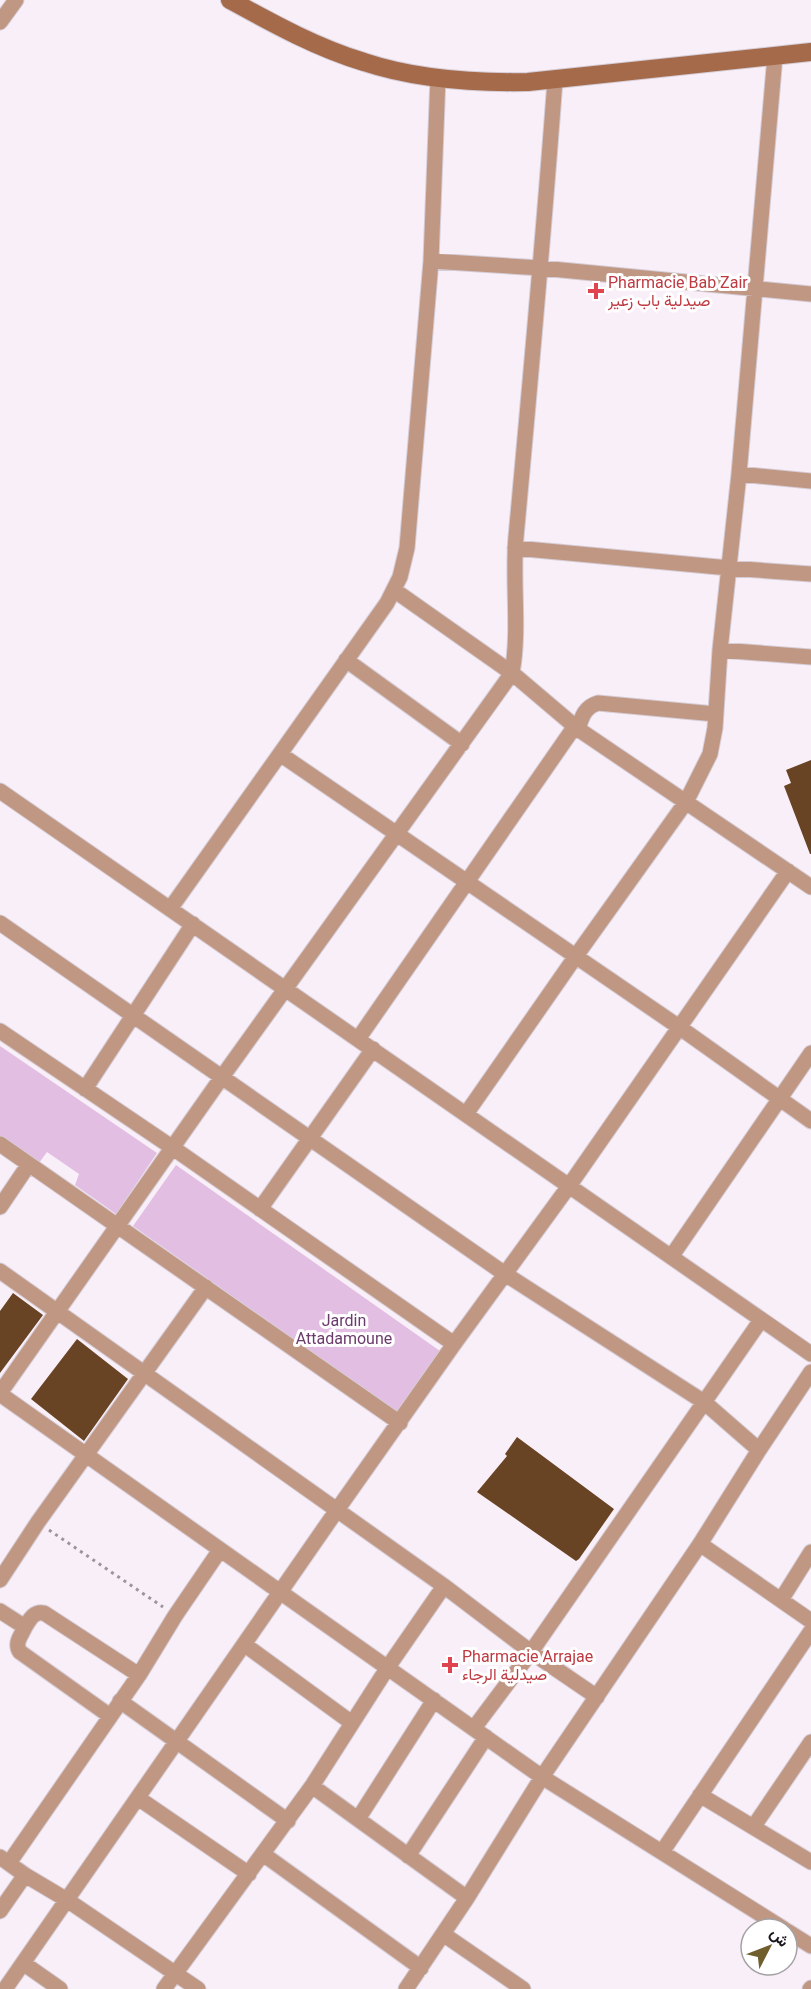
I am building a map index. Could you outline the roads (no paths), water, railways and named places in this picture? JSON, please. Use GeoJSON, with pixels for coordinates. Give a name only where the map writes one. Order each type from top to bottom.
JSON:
{"type":"FeatureCollection","features":[{"type":"Feature","properties":{"kind":"main road"},"geometry":{"type":"LineString","coordinates":[[230,0],[315,43],[362,62],[386,69],[438,77],[508,82],[555,80],[811,52]]}},
{"type":"Feature","properties":{"kind":"street"},"geometry":{"type":"LineString","coordinates":[[0,22],[16,0]]}},
{"type":"Feature","properties":{"kind":"street"},"geometry":{"type":"LineString","coordinates":[[466,1114],[686,802],[714,741],[720,650],[739,474],[775,56]]}},
{"type":"Feature","properties":{"kind":"street"},"geometry":{"type":"LineString","coordinates":[[170,909],[346,660],[394,590],[400,577],[407,548],[431,261],[438,77]]}},
{"type":"Feature","properties":{"kind":"street"},"geometry":{"type":"LineString","coordinates":[[555,80],[541,268],[515,548],[515,651],[512,673],[222,1077],[0,1394],[542,1777],[764,1917]]}},
{"type":"Feature","properties":{"kind":"street"},"geometry":{"type":"LineString","coordinates":[[431,261],[541,268],[811,294]]}},
{"type":"Feature","properties":{"kind":"street"},"geometry":{"type":"LineString","coordinates":[[739,474],[811,481]]}},
{"type":"Feature","properties":{"kind":"street"},"geometry":{"type":"LineString","coordinates":[[515,548],[811,574]]}},
{"type":"Feature","properties":{"kind":"street"},"geometry":{"type":"LineString","coordinates":[[394,590],[512,673],[576,727],[811,887]]}},
{"type":"Feature","properties":{"kind":"street"},"geometry":{"type":"LineString","coordinates":[[720,650],[811,657]]}},
{"type":"Feature","properties":{"kind":"street"},"geometry":{"type":"LineString","coordinates":[[346,660],[462,744]]}},
{"type":"Feature","properties":{"kind":"street"},"geometry":{"type":"LineString","coordinates":[[358,1040],[591,705],[715,714]]}},
{"type":"Feature","properties":{"kind":"street"},"geometry":{"type":"LineString","coordinates":[[280,754],[679,1027],[811,1121]]}},
{"type":"Feature","properties":{"kind":"street"},"geometry":{"type":"LineString","coordinates":[[0,791],[811,1354]]}},
{"type":"Feature","properties":{"kind":"street"},"geometry":{"type":"LineString","coordinates":[[5,1989],[337,1510],[569,1186],[788,871]]}},
{"type":"Feature","properties":{"kind":"street"},"geometry":{"type":"LineString","coordinates":[[0,922],[505,1274],[704,1402],[759,1450]]}},
{"type":"Feature","properties":{"kind":"street"},"geometry":{"type":"LineString","coordinates":[[85,1089],[193,924]]}},
{"type":"Feature","properties":{"kind":"street"},"geometry":{"type":"LineString","coordinates":[[0,1031],[454,1344]]}},
{"type":"Feature","properties":{"kind":"street"},"geometry":{"type":"LineString","coordinates":[[260,1209],[373,1050]]}},
{"type":"Feature","properties":{"kind":"street"},"geometry":{"type":"LineString","coordinates":[[671,1257],[811,1053]]}},
{"type":"Feature","properties":{"kind":"street"},"geometry":{"type":"LineString","coordinates":[[0,1144],[400,1422]]}},
{"type":"Feature","properties":{"kind":"street"},"geometry":{"type":"LineString","coordinates":[[0,1207],[29,1164]]}},
{"type":"Feature","properties":{"kind":"street"},"geometry":{"type":"LineString","coordinates":[[0,1271],[597,1697]]}},
{"type":"Feature","properties":{"kind":"street"},"geometry":{"type":"LineString","coordinates":[[0,1580],[85,1455],[206,1287]]}},
{"type":"Feature","properties":{"kind":"street"},"geometry":{"type":"LineString","coordinates":[[408,1856],[480,1733],[531,1652],[761,1320]]}},
{"type":"Feature","properties":{"kind":"street"},"geometry":{"type":"LineString","coordinates":[[406,1989],[467,1898],[542,1777],[700,1544],[759,1450],[811,1374]]}},
{"type":"Feature","properties":{"kind":"street"},"geometry":{"type":"LineString","coordinates":[[700,1544],[811,1621]]}},
{"type":"Feature","properties":{"kind":"street"},"geometry":{"type":"LineString","coordinates":[[198,1989],[4,1860],[139,1675],[175,1616],[220,1550]]}},
{"type":"Feature","properties":{"kind":"street"},"geometry":{"type":"LineString","coordinates":[[781,1600],[811,1552]]}},
{"type":"Feature","properties":{"kind":"street"},"geometry":{"type":"LineString","coordinates":[[164,1989],[288,1821],[388,1667],[444,1586]]}},
{"type":"Feature","properties":{"kind":"street"},"geometry":{"type":"LineString","coordinates":[[0,1611],[25,1627]]}},
{"type":"Feature","properties":{"kind":"street"},"geometry":{"type":"LineString","coordinates":[[110,1716],[17,1649],[18,1641],[32,1616],[44,1612],[139,1675]]}},
{"type":"Feature","properties":{"kind":"street"},"geometry":{"type":"LineString","coordinates":[[662,1852],[811,1631]]}},
{"type":"Feature","properties":{"kind":"street"},"geometry":{"type":"LineString","coordinates":[[244,1645],[352,1723]]}},
{"type":"Feature","properties":{"kind":"street"},"geometry":{"type":"LineString","coordinates":[[357,1819],[434,1700]]}},
{"type":"Feature","properties":{"kind":"street"},"geometry":{"type":"LineString","coordinates":[[120,1701],[288,1821]]}},
{"type":"Feature","properties":{"kind":"street"},"geometry":{"type":"LineString","coordinates":[[754,1826],[811,1742]]}},
{"type":"Feature","properties":{"kind":"street"},"geometry":{"type":"LineString","coordinates":[[312,1786],[467,1898]]}},
{"type":"Feature","properties":{"kind":"street"},"geometry":{"type":"LineString","coordinates":[[700,1795],[811,1862]]}},
{"type":"Feature","properties":{"kind":"street"},"geometry":{"type":"LineString","coordinates":[[138,1798],[249,1874]]}},
{"type":"Feature","properties":{"kind":"street"},"geometry":{"type":"LineString","coordinates":[[263,1854],[421,1968]]}},
{"type":"Feature","properties":{"kind":"street"},"geometry":{"type":"LineString","coordinates":[[0,1911],[26,1875]]}},
{"type":"Feature","properties":{"kind":"street"},"geometry":{"type":"LineString","coordinates":[[443,1934],[523,1989]]}},
{"type":"Feature","properties":{"kind":"street"},"geometry":{"type":"LineString","coordinates":[[23,1963],[60,1989]]}},
{"type":"Feature","properties":{"kind":"place","name":"Pharmacie Bab Zair صيدلية باب زعير"},"geometry":{"type":"Point","coordinates":[596,291]}},
{"type":"Feature","properties":{"kind":"place","name":"Pharmacie Arrajae صيدلية الرجاء"},"geometry":{"type":"Point","coordinates":[450,1665]}},
{"type":"Feature","properties":{"kind":"park label","name":"Jardin Attadamoune"},"geometry":{"type":"Point","coordinates":[344,1329]}}]}
